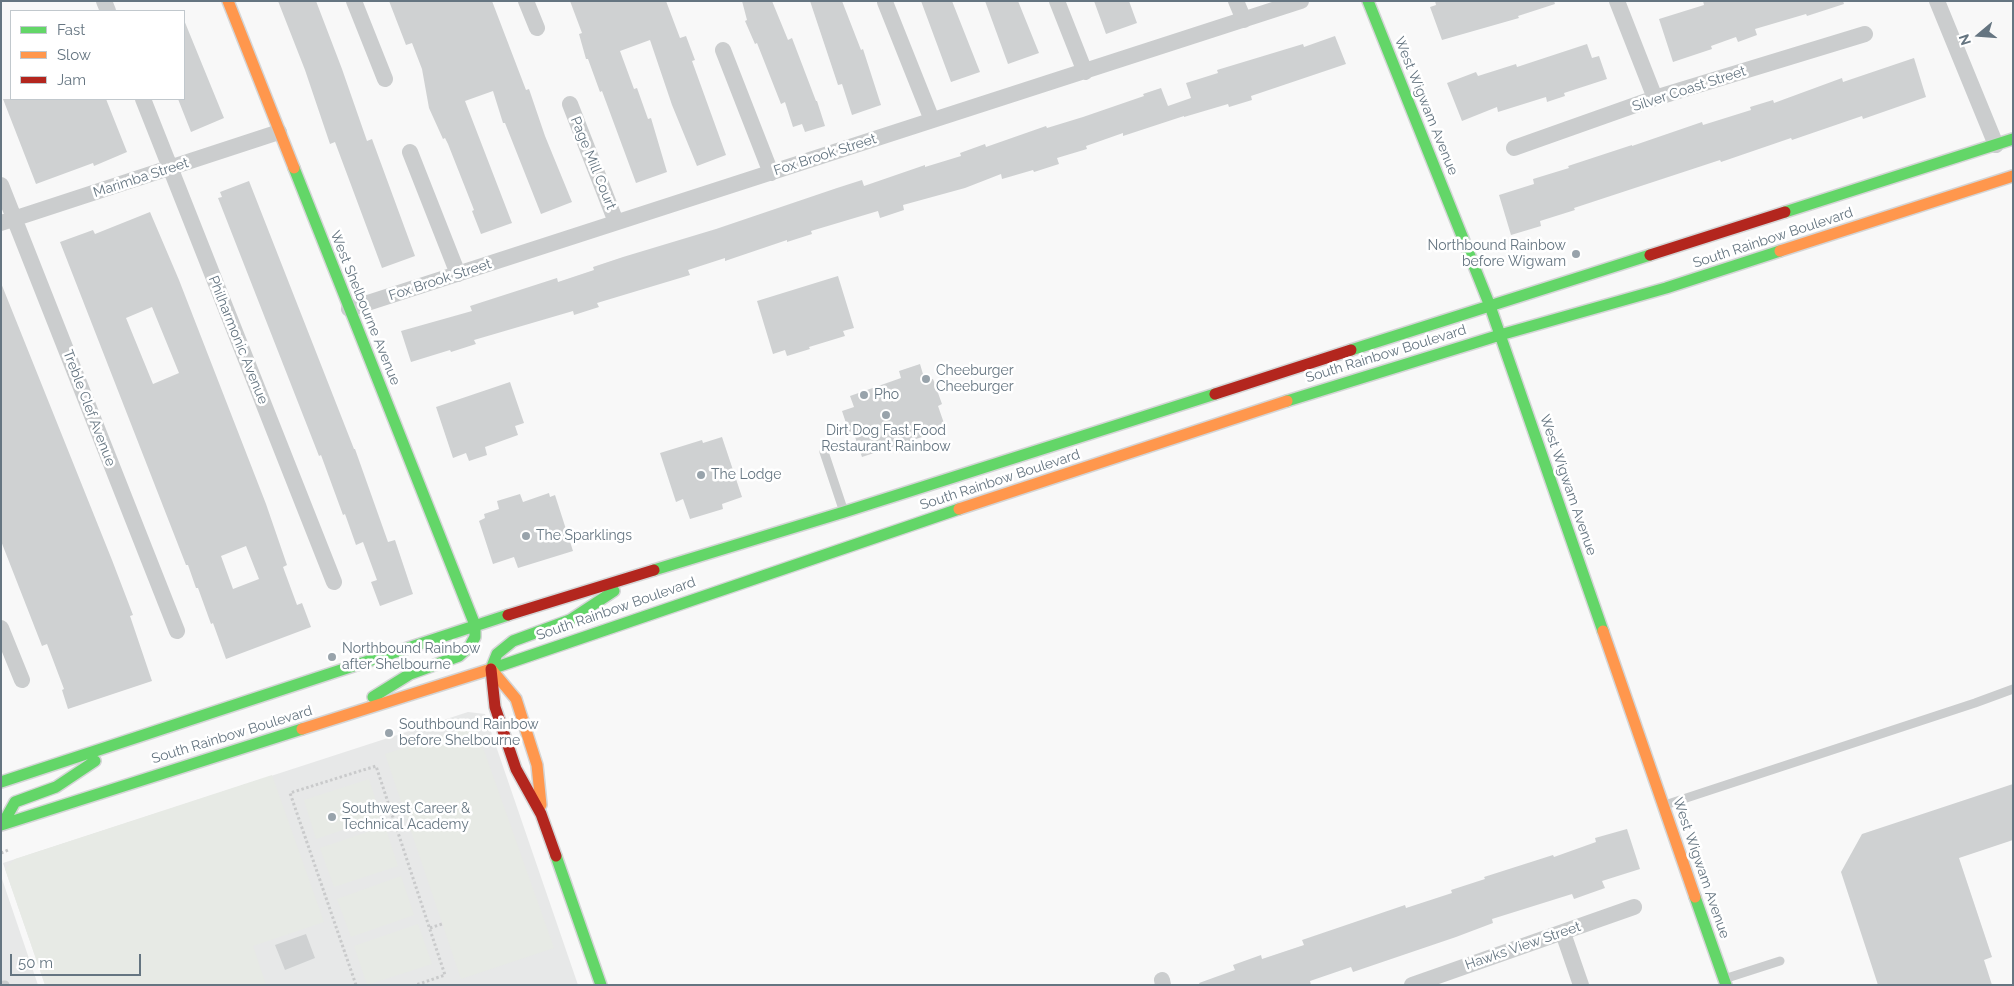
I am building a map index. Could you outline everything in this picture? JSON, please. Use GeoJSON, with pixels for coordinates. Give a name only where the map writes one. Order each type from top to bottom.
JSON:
{"type":"FeatureCollection","features":[{"type":"Feature","properties":{"kind":"main road","name":"West Shelbourne Avenue"},"geometry":{"type":"LineString","coordinates":[[228,1],[475,625]]}},
{"type":"Feature","properties":{"kind":"main road","name":"West Wigwam Avenue"},"geometry":{"type":"LineString","coordinates":[[1368,1],[1490,306],[1725,982]]}},
{"type":"Feature","properties":{"kind":"main road","name":"South Rainbow Boulevard"},"geometry":{"type":"LineString","coordinates":[[1,782],[475,625],[844,512],[2013,139]]}},
{"type":"Feature","properties":{"kind":"main road"},"geometry":{"type":"LineString","coordinates":[[1987,160],[1996,145]]}},
{"type":"Feature","properties":{"kind":"main road","name":"South Rainbow Boulevard"},"geometry":{"type":"LineString","coordinates":[[2,825],[138,780],[491,669],[823,554],[1273,405],[1500,335],[1666,288],[1857,226],[2011,180]]}},
{"type":"Feature","properties":{"kind":"main road"},"geometry":{"type":"LineString","coordinates":[[1857,226],[1876,210]]}},
{"type":"Feature","properties":{"kind":"main road"},"geometry":{"type":"LineString","coordinates":[[1100,444],[1142,417]]}},
{"type":"Feature","properties":{"kind":"main road"},"geometry":{"type":"LineString","coordinates":[[961,489],[972,471]]}},
{"type":"Feature","properties":{"kind":"main road"},"geometry":{"type":"LineString","coordinates":[[1014,490],[1021,477]]}},
{"type":"Feature","properties":{"kind":"main road"},"geometry":{"type":"LineString","coordinates":[[823,554],[893,519]]}},
{"type":"Feature","properties":{"kind":"main road"},"geometry":{"type":"LineString","coordinates":[[601,985],[541,814],[516,769],[495,707],[491,669],[497,654],[513,641],[570,620],[635,576]]}},
{"type":"Feature","properties":{"kind":"main road"},"geometry":{"type":"LineString","coordinates":[[339,718],[410,674],[459,656],[470,646],[475,637],[475,625]]}},
{"type":"Feature","properties":{"kind":"main road"},"geometry":{"type":"LineString","coordinates":[[491,669],[516,699],[537,765],[541,814]]}},
{"type":"Feature","properties":{"kind":"main road"},"geometry":{"type":"LineString","coordinates":[[2,825],[15,802],[56,787],[123,743]]}},
{"type":"Feature","properties":{"kind":"street"},"geometry":{"type":"LineString","coordinates":[[354,1],[385,79]]}},
{"type":"Feature","properties":{"kind":"street"},"geometry":{"type":"LineString","coordinates":[[526,1],[537,28]]}},
{"type":"Feature","properties":{"kind":"street"},"geometry":{"type":"LineString","coordinates":[[1057,1],[1085,72]]}},
{"type":"Feature","properties":{"kind":"street"},"geometry":{"type":"LineString","coordinates":[[1236,1],[1244,20]]}},
{"type":"Feature","properties":{"kind":"street","name":"Fox Brook Street"},"geometry":{"type":"LineString","coordinates":[[350,309],[1301,1]]}},
{"type":"Feature","properties":{"kind":"street"},"geometry":{"type":"LineString","coordinates":[[1617,1],[1655,98]]}},
{"type":"Feature","properties":{"kind":"street"},"geometry":{"type":"LineString","coordinates":[[1937,1],[1996,145]]}},
{"type":"Feature","properties":{"kind":"street"},"geometry":{"type":"LineString","coordinates":[[885,2],[932,120]]}},
{"type":"Feature","properties":{"kind":"street","name":"Silver Coast Street"},"geometry":{"type":"LineString","coordinates":[[1514,148],[1655,98],[1865,34]]}},
{"type":"Feature","properties":{"kind":"street"},"geometry":{"type":"LineString","coordinates":[[723,50],[771,173]]}},
{"type":"Feature","properties":{"kind":"street","name":"Philharmonic Avenue"},"geometry":{"type":"LineString","coordinates":[[143,100],[334,582]]}},
{"type":"Feature","properties":{"kind":"street","name":"Page Mill Court"},"geometry":{"type":"LineString","coordinates":[[570,104],[616,222]]}},
{"type":"Feature","properties":{"kind":"street","name":"Marimba Street"},"geometry":{"type":"LineString","coordinates":[[8,221],[279,132]]}},
{"type":"Feature","properties":{"kind":"street"},"geometry":{"type":"LineString","coordinates":[[410,152],[458,274]]}},
{"type":"Feature","properties":{"kind":"street","name":"Treble Clef Avenue"},"geometry":{"type":"LineString","coordinates":[[1,185],[8,221],[177,630]]}},
{"type":"Feature","properties":{"kind":"street"},"geometry":{"type":"LineString","coordinates":[[1,628],[22,680]]}},
{"type":"Feature","properties":{"kind":"street","name":"Hawks View Street"},"geometry":{"type":"LineString","coordinates":[[1412,985],[1634,908]]}},
{"type":"Feature","properties":{"kind":"street"},"geometry":{"type":"LineString","coordinates":[[1563,933],[1581,985]]}},
{"type":"Feature","properties":{"kind":"lane"},"geometry":{"type":"LineString","coordinates":[[824,452],[844,512]]}},
{"type":"Feature","properties":{"kind":"lane"},"geometry":{"type":"LineString","coordinates":[[1663,806],[1976,703],[2013,689]]}},
{"type":"Feature","properties":{"kind":"lane"},"geometry":{"type":"LineString","coordinates":[[1725,982],[1780,961]]}},
{"type":"Feature","properties":{"kind":"path"},"geometry":{"type":"LineString","coordinates":[[356,985],[290,793],[376,766],[445,974],[416,985]]}},
{"type":"Feature","properties":{"kind":"path"},"geometry":{"type":"LineString","coordinates":[[392,815],[404,811]]}},
{"type":"Feature","properties":{"kind":"path"},"geometry":{"type":"LineString","coordinates":[[1,853],[8,850]]}},
{"type":"Feature","properties":{"kind":"path"},"geometry":{"type":"LineString","coordinates":[[430,928],[442,924]]}},
{"type":"Feature","properties":{"kind":"shaded area","name":"Southwest Career & Technical Academy"},"geometry":{"type":"Polygon","coordinates":[[[468,712],[485,714],[578,985],[45,985],[3,863],[468,712]]]}},
{"type":"Feature","properties":{"kind":"shaded area"},"geometry":{"type":"Polygon","coordinates":[[[475,725],[554,948],[461,979],[385,754],[475,725]]]}},
{"type":"Feature","properties":{"kind":"shaded area"},"geometry":{"type":"Polygon","coordinates":[[[272,775],[324,922],[253,946],[266,985],[45,985],[5,869],[15,859],[272,775]]]}},
{"type":"Feature","properties":{"kind":"shaded area"},"geometry":{"type":"Polygon","coordinates":[[[369,779],[381,817],[316,839],[304,800],[369,779]]]}},
{"type":"Feature","properties":{"kind":"shaded area"},"geometry":{"type":"Polygon","coordinates":[[[385,826],[398,866],[334,887],[320,848],[385,826]]]}},
{"type":"Feature","properties":{"kind":"shaded area"},"geometry":{"type":"Polygon","coordinates":[[[1,876],[38,985],[1,985],[1,876]]]}},
{"type":"Feature","properties":{"kind":"shaded area"},"geometry":{"type":"Polygon","coordinates":[[[401,876],[414,915],[351,937],[337,899],[401,876]]]}},
{"type":"Feature","properties":{"kind":"shaded area"},"geometry":{"type":"Polygon","coordinates":[[[418,924],[432,964],[367,985],[354,946],[418,924]]]}},
{"type":"Feature","properties":{"kind":"building"},"geometry":{"type":"Polygon","coordinates":[[[278,1],[316,1],[367,141],[372,139],[415,256],[382,268],[335,142],[330,144],[305,70],[278,1]]]}},
{"type":"Feature","properties":{"kind":"building"},"geometry":{"type":"Polygon","coordinates":[[[389,1],[492,1],[526,90],[529,89],[545,136],[572,202],[541,214],[505,123],[503,123],[493,91],[465,101],[512,223],[481,234],[472,211],[474,210],[448,144],[445,138],[443,139],[429,108],[422,69],[412,43],[406,45],[389,1]]]}},
{"type":"Feature","properties":{"kind":"building"},"geometry":{"type":"Polygon","coordinates":[[[570,1],[666,1],[680,38],[686,36],[695,60],[692,61],[726,155],[697,166],[672,105],[650,40],[620,51],[634,89],[637,88],[648,119],[651,118],[667,172],[636,183],[602,91],[600,92],[588,59],[586,59],[579,34],[582,33],[570,1]]]}},
{"type":"Feature","properties":{"kind":"building"},"geometry":{"type":"Polygon","coordinates":[[[742,1],[772,1],[788,40],[792,38],[825,126],[805,132],[802,124],[793,127],[785,102],[781,104],[757,43],[755,44],[745,21],[747,20],[742,1]]]}},
{"type":"Feature","properties":{"kind":"building"},"geometry":{"type":"Polygon","coordinates":[[[810,1],[842,1],[861,50],[863,49],[881,105],[852,115],[842,84],[838,85],[810,1]]]}},
{"type":"Feature","properties":{"kind":"building"},"geometry":{"type":"Polygon","coordinates":[[[921,1],[952,1],[980,72],[951,82],[921,1]]]}},
{"type":"Feature","properties":{"kind":"building"},"geometry":{"type":"Polygon","coordinates":[[[985,1],[1018,1],[1039,53],[1008,64],[985,1]]]}},
{"type":"Feature","properties":{"kind":"building"},"geometry":{"type":"Polygon","coordinates":[[[1094,1],[1129,1],[1137,23],[1106,34],[1094,1]]]}},
{"type":"Feature","properties":{"kind":"building"},"geometry":{"type":"Polygon","coordinates":[[[1435,1],[1554,1],[1555,4],[1518,16],[1519,18],[1442,40],[1430,7],[1436,5],[1435,1]]]}},
{"type":"Feature","properties":{"kind":"building"},"geometry":{"type":"Polygon","coordinates":[[[1703,1],[1843,1],[1844,4],[1807,16],[1806,14],[1755,29],[1757,35],[1738,42],[1736,37],[1711,46],[1712,49],[1673,62],[1659,19],[1704,5],[1703,1]]]}},
{"type":"Feature","properties":{"kind":"building"},"geometry":{"type":"Polygon","coordinates":[[[185,22],[224,118],[191,132],[178,100],[185,100],[185,22]]]}},
{"type":"Feature","properties":{"kind":"building"},"geometry":{"type":"Polygon","coordinates":[[[1335,36],[1346,64],[1251,96],[1252,100],[1229,107],[1228,104],[1184,116],[1123,136],[1123,133],[1086,146],[1087,149],[1057,158],[1059,164],[1002,179],[1001,174],[965,188],[903,205],[904,210],[880,218],[878,211],[811,231],[812,234],[787,242],[787,240],[725,261],[725,258],[688,270],[690,275],[597,303],[599,307],[574,315],[573,311],[474,340],[476,344],[451,352],[450,350],[411,362],[401,331],[472,311],[470,306],[557,278],[558,282],[594,270],[593,267],[716,229],[862,180],[864,186],[925,165],[925,167],[961,156],[960,153],[985,144],[986,147],[1046,126],[1047,128],[1083,117],[1144,96],[1143,94],[1161,88],[1168,106],[1191,98],[1186,83],[1218,73],[1217,70],[1303,44],[1304,47],[1335,36]]]}},
{"type":"Feature","properties":{"kind":"building"},"geometry":{"type":"Polygon","coordinates":[[[1587,44],[1592,58],[1599,56],[1607,79],[1564,93],[1565,96],[1547,102],[1546,97],[1498,112],[1497,107],[1462,121],[1447,83],[1476,72],[1478,76],[1516,64],[1517,67],[1587,44]]]}},
{"type":"Feature","properties":{"kind":"building"},"geometry":{"type":"Polygon","coordinates":[[[1914,58],[1926,97],[1863,119],[1862,116],[1792,140],[1791,138],[1721,162],[1720,160],[1574,208],[1575,210],[1540,221],[1541,226],[1511,235],[1499,195],[1534,184],[1533,179],[1702,122],[1703,125],[1751,110],[1750,107],[1773,100],[1774,103],[1842,78],[1843,82],[1914,58]]]}},
{"type":"Feature","properties":{"kind":"building"},"geometry":{"type":"Polygon","coordinates":[[[3,99],[106,100],[127,152],[94,166],[93,163],[36,184],[3,99]]]}},
{"type":"Feature","properties":{"kind":"building"},"geometry":{"type":"Polygon","coordinates":[[[249,181],[355,449],[388,542],[395,540],[413,594],[380,606],[371,582],[377,580],[363,542],[356,545],[345,514],[343,515],[321,455],[319,456],[218,198],[222,197],[220,192],[249,181]]]}},
{"type":"Feature","properties":{"kind":"building"},"geometry":{"type":"Polygon","coordinates":[[[150,212],[179,280],[266,504],[287,565],[283,567],[297,605],[302,603],[311,627],[226,659],[213,623],[211,624],[198,588],[196,588],[188,565],[186,565],[60,242],[93,230],[95,234],[150,212]],[[152,307],[126,318],[153,384],[179,373],[152,307]],[[246,546],[221,556],[233,589],[259,579],[246,546]]]}},
{"type":"Feature","properties":{"kind":"building"},"geometry":{"type":"Polygon","coordinates":[[[838,276],[854,328],[843,331],[845,336],[809,347],[810,349],[787,356],[785,350],[773,354],[757,301],[838,276]]]}},
{"type":"Feature","properties":{"kind":"building"},"geometry":{"type":"Polygon","coordinates":[[[1,283],[133,615],[130,616],[152,681],[68,709],[62,690],[64,689],[47,644],[42,646],[1,541],[1,283]]]}},
{"type":"Feature","properties":{"kind":"building"},"geometry":{"type":"Polygon","coordinates":[[[920,364],[925,381],[933,379],[942,404],[938,406],[946,429],[862,457],[853,431],[849,432],[842,411],[854,407],[850,396],[901,378],[899,371],[920,364]]]}},
{"type":"Feature","properties":{"kind":"building"},"geometry":{"type":"Polygon","coordinates":[[[510,382],[524,423],[515,426],[518,435],[485,447],[487,455],[469,461],[466,453],[453,458],[436,407],[510,382]]]}},
{"type":"Feature","properties":{"kind":"building","name":"The Lodge"},"geometry":{"type":"Polygon","coordinates":[[[722,437],[742,497],[722,504],[723,509],[690,519],[683,499],[676,502],[660,453],[702,440],[703,443],[722,437]]]}},
{"type":"Feature","properties":{"kind":"building","name":"The Sparklings"},"geometry":{"type":"Polygon","coordinates":[[[549,493],[550,497],[555,495],[573,551],[518,568],[514,557],[493,564],[479,521],[485,518],[484,514],[499,509],[497,501],[520,494],[523,502],[549,493]]]}},
{"type":"Feature","properties":{"kind":"building"},"geometry":{"type":"Polygon","coordinates":[[[2013,784],[2013,840],[1959,858],[1992,957],[1984,960],[1992,985],[1878,985],[1841,872],[1862,834],[2013,784]]]}},
{"type":"Feature","properties":{"kind":"building"},"geometry":{"type":"Polygon","coordinates":[[[1627,829],[1640,869],[1602,881],[1605,888],[1574,899],[1572,894],[1492,919],[1493,923],[1456,937],[1353,972],[1351,967],[1310,981],[1311,985],[1200,985],[1199,983],[1235,970],[1233,965],[1261,955],[1262,959],[1304,945],[1302,940],[1405,905],[1406,908],[1452,893],[1451,890],[1485,879],[1484,877],[1553,855],[1554,857],[1596,842],[1595,838],[1627,829]]]}},
{"type":"Feature","properties":{"kind":"building"},"geometry":{"type":"Polygon","coordinates":[[[306,934],[315,958],[285,970],[275,945],[306,934]]]}},
{"type":"Feature","properties":{"kind":"traffic: fast"},"geometry":{"type":"LineString","coordinates":[[1368,1],[1490,306],[1603,631]]}},
{"type":"Feature","properties":{"kind":"traffic: fast"},"geometry":{"type":"LineString","coordinates":[[1785,212],[2013,139]]}},
{"type":"Feature","properties":{"kind":"traffic: fast"},"geometry":{"type":"LineString","coordinates":[[294,168],[475,625]]}},
{"type":"Feature","properties":{"kind":"traffic: fast"},"geometry":{"type":"LineString","coordinates":[[1287,401],[1500,335],[1666,288],[1780,251]]}},
{"type":"Feature","properties":{"kind":"traffic: fast"},"geometry":{"type":"LineString","coordinates":[[1351,350],[1650,255]]}},
{"type":"Feature","properties":{"kind":"traffic: fast"},"geometry":{"type":"LineString","coordinates":[[654,570],[844,512],[1215,394]]}},
{"type":"Feature","properties":{"kind":"traffic: fast"},"geometry":{"type":"LineString","coordinates":[[488,670],[959,509]]}},
{"type":"Feature","properties":{"kind":"traffic: fast"},"geometry":{"type":"LineString","coordinates":[[491,669],[497,654],[513,641],[570,620],[614,591]]}},
{"type":"Feature","properties":{"kind":"traffic: fast"},"geometry":{"type":"LineString","coordinates":[[1,782],[508,615]]}},
{"type":"Feature","properties":{"kind":"traffic: fast"},"geometry":{"type":"LineString","coordinates":[[373,697],[410,674],[459,656],[470,646],[475,637],[475,625]]}},
{"type":"Feature","properties":{"kind":"traffic: fast"},"geometry":{"type":"LineString","coordinates":[[1,825],[302,729]]}},
{"type":"Feature","properties":{"kind":"traffic: fast"},"geometry":{"type":"LineString","coordinates":[[6,818],[15,802],[56,787],[95,761]]}},
{"type":"Feature","properties":{"kind":"traffic: fast"},"geometry":{"type":"LineString","coordinates":[[556,856],[601,985]]}},
{"type":"Feature","properties":{"kind":"traffic: fast"},"geometry":{"type":"LineString","coordinates":[[1695,897],[1726,985]]}},
{"type":"Feature","properties":{"kind":"traffic: slow"},"geometry":{"type":"LineString","coordinates":[[228,1],[294,168]]}},
{"type":"Feature","properties":{"kind":"traffic: slow"},"geometry":{"type":"LineString","coordinates":[[1780,251],[2013,176]]}},
{"type":"Feature","properties":{"kind":"traffic: slow"},"geometry":{"type":"LineString","coordinates":[[959,509],[1287,401]]}},
{"type":"Feature","properties":{"kind":"traffic: slow"},"geometry":{"type":"LineString","coordinates":[[1603,631],[1695,897]]}},
{"type":"Feature","properties":{"kind":"traffic: slow"},"geometry":{"type":"LineString","coordinates":[[491,669],[516,699],[537,765],[541,805]]}},
{"type":"Feature","properties":{"kind":"traffic: slow"},"geometry":{"type":"LineString","coordinates":[[302,729],[488,670]]}},
{"type":"Feature","properties":{"kind":"traffic: jam"},"geometry":{"type":"LineString","coordinates":[[1650,255],[1785,212]]}},
{"type":"Feature","properties":{"kind":"traffic: jam"},"geometry":{"type":"LineString","coordinates":[[1215,394],[1351,350]]}},
{"type":"Feature","properties":{"kind":"traffic: jam"},"geometry":{"type":"LineString","coordinates":[[508,615],[654,570]]}},
{"type":"Feature","properties":{"kind":"traffic: jam"},"geometry":{"type":"LineString","coordinates":[[491,669],[495,707],[516,769],[541,814],[556,856]]}},
{"type":"Feature","properties":{"kind":"place","name":"Northbound Rainbow before Wigwam"},"geometry":{"type":"Point","coordinates":[1576,254]}},
{"type":"Feature","properties":{"kind":"place","name":"Cheeburger Cheeburger"},"geometry":{"type":"Point","coordinates":[926,379]}},
{"type":"Feature","properties":{"kind":"place","name":"Pho"},"geometry":{"type":"Point","coordinates":[864,395]}},
{"type":"Feature","properties":{"kind":"place","name":"Dirt Dog Fast Food Restaurant Rainbow"},"geometry":{"type":"Point","coordinates":[886,415]}},
{"type":"Feature","properties":{"kind":"place","name":"The Lodge"},"geometry":{"type":"Point","coordinates":[701,475]}},
{"type":"Feature","properties":{"kind":"place","name":"The Sparklings"},"geometry":{"type":"Point","coordinates":[526,536]}},
{"type":"Feature","properties":{"kind":"place","name":"Northbound Rainbow after Shelbourne"},"geometry":{"type":"Point","coordinates":[332,657]}},
{"type":"Feature","properties":{"kind":"place","name":"Southbound Rainbow before Shelbourne"},"geometry":{"type":"Point","coordinates":[389,733]}},
{"type":"Feature","properties":{"kind":"place","name":"Southwest Career & Technical Academy"},"geometry":{"type":"Point","coordinates":[332,817]}}]}
